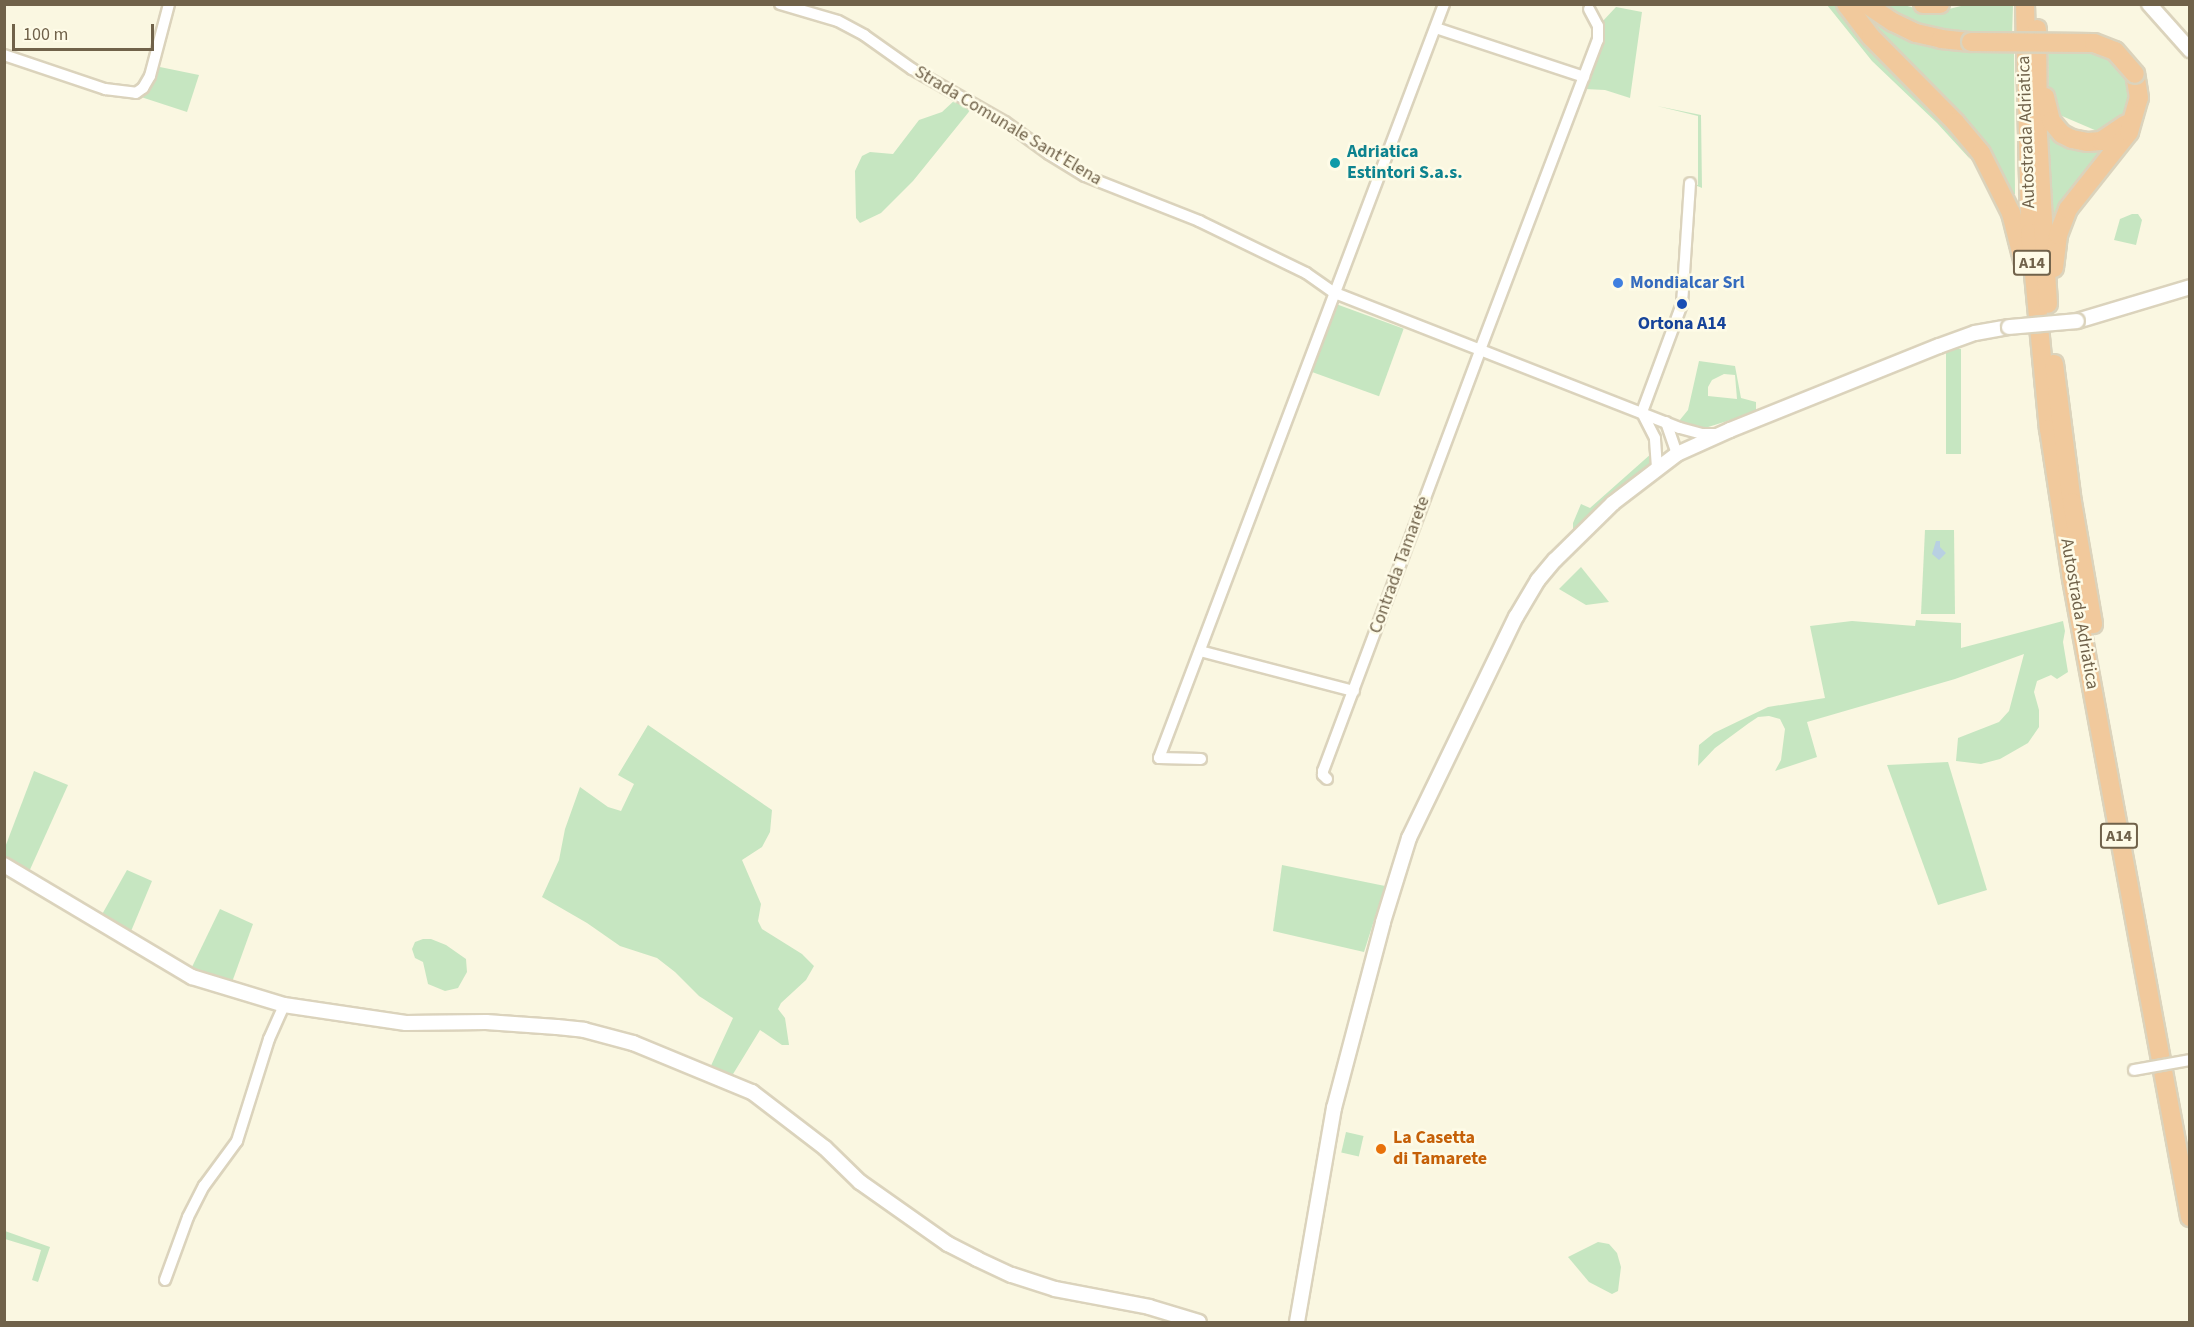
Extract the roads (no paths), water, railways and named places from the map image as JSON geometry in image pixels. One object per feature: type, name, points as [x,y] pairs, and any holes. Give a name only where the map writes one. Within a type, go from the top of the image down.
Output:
[{"type":"highway","points":[[1846,4],[1871,37],[1969,137],[1992,172],[2017,234],[2025,270],[2036,378],[2044,390]]},
{"type":"highway","points":[[1866,4],[1893,22],[1916,33],[1941,39],[1971,42],[2094,43],[2115,51],[2135,74],[2139,92],[2129,132],[2075,198],[2063,220],[2055,252],[2055,304],[2049,317]]},
{"type":"highway","points":[[1923,4],[1940,4]]},
{"type":"highway","name":"Autostrada Adriatica","points":[[2025,4],[2028,201],[2044,390],[2068,557],[2184,1139]]},
{"type":"highway","name":"Autostrada Adriatica","points":[[2037,4],[2042,214],[2049,317],[2074,513],[2184,1139],[2190,1217]]},
{"type":"highway","points":[[2038,82],[2045,90],[2051,121],[2062,134],[2072,139],[2088,142],[2107,139],[2134,117]]},
{"type":"main road","points":[[2149,4],[2190,50]]},
{"type":"main road","points":[[1297,1323],[1334,1108],[1383,922],[1408,838],[1516,617],[1538,580],[1554,560],[1613,503],[1657,468],[1677,454],[1721,434],[1942,345],[1991,328],[2077,321],[2190,287]]},
{"type":"main road","points":[[4,865],[192,977],[284,1005],[406,1023],[486,1022],[556,1027],[633,1043],[752,1092],[825,1148],[860,1182],[948,1244],[977,1259],[1012,1275],[1055,1289],[1149,1307],[1199,1323]]},
{"type":"street","points":[[4,55],[105,89],[136,93],[143,88],[150,76],[169,4]]},
{"type":"street","name":"Strada Comunale Sant'Elena","points":[[780,4],[838,21],[864,34],[912,69],[1005,122],[1084,176],[1199,221],[1306,273],[1335,293],[1666,422],[1703,434],[1721,434]]},
{"type":"street","points":[[1201,759],[1159,758],[1444,4]]},
{"type":"street","name":"Contrada Tamarete","points":[[1327,779],[1323,771],[1598,40],[1598,26],[1589,9]]},
{"type":"street","points":[[1436,28],[1584,77]]},
{"type":"street","points":[[1657,468],[1655,438],[1642,412],[1682,304],[1690,183]]},
{"type":"street","points":[[1666,422],[1677,454]]},
{"type":"street","points":[[1655,438],[1677,454]]},
{"type":"street","points":[[1200,651],[1354,691]]},
{"type":"street","points":[[165,1280],[188,1216],[204,1186],[237,1142],[269,1039],[284,1005]]},
{"type":"street","points":[[2134,1070],[2190,1060]]},
{"type":"water","points":[[1936,541],[1940,541],[1940,547],[1946,553],[1939,560],[1932,554]]},
{"type":"place","name":"Adriatica Estintori S.a.s.","points":[[1335,163]]},
{"type":"place","name":"Mondialcar Srl","points":[[1618,283]]},
{"type":"place","name":"Ortona A14","points":[[1682,304]]},
{"type":"place","name":"La Casetta di Tamarete","points":[[1381,1149]]}]
